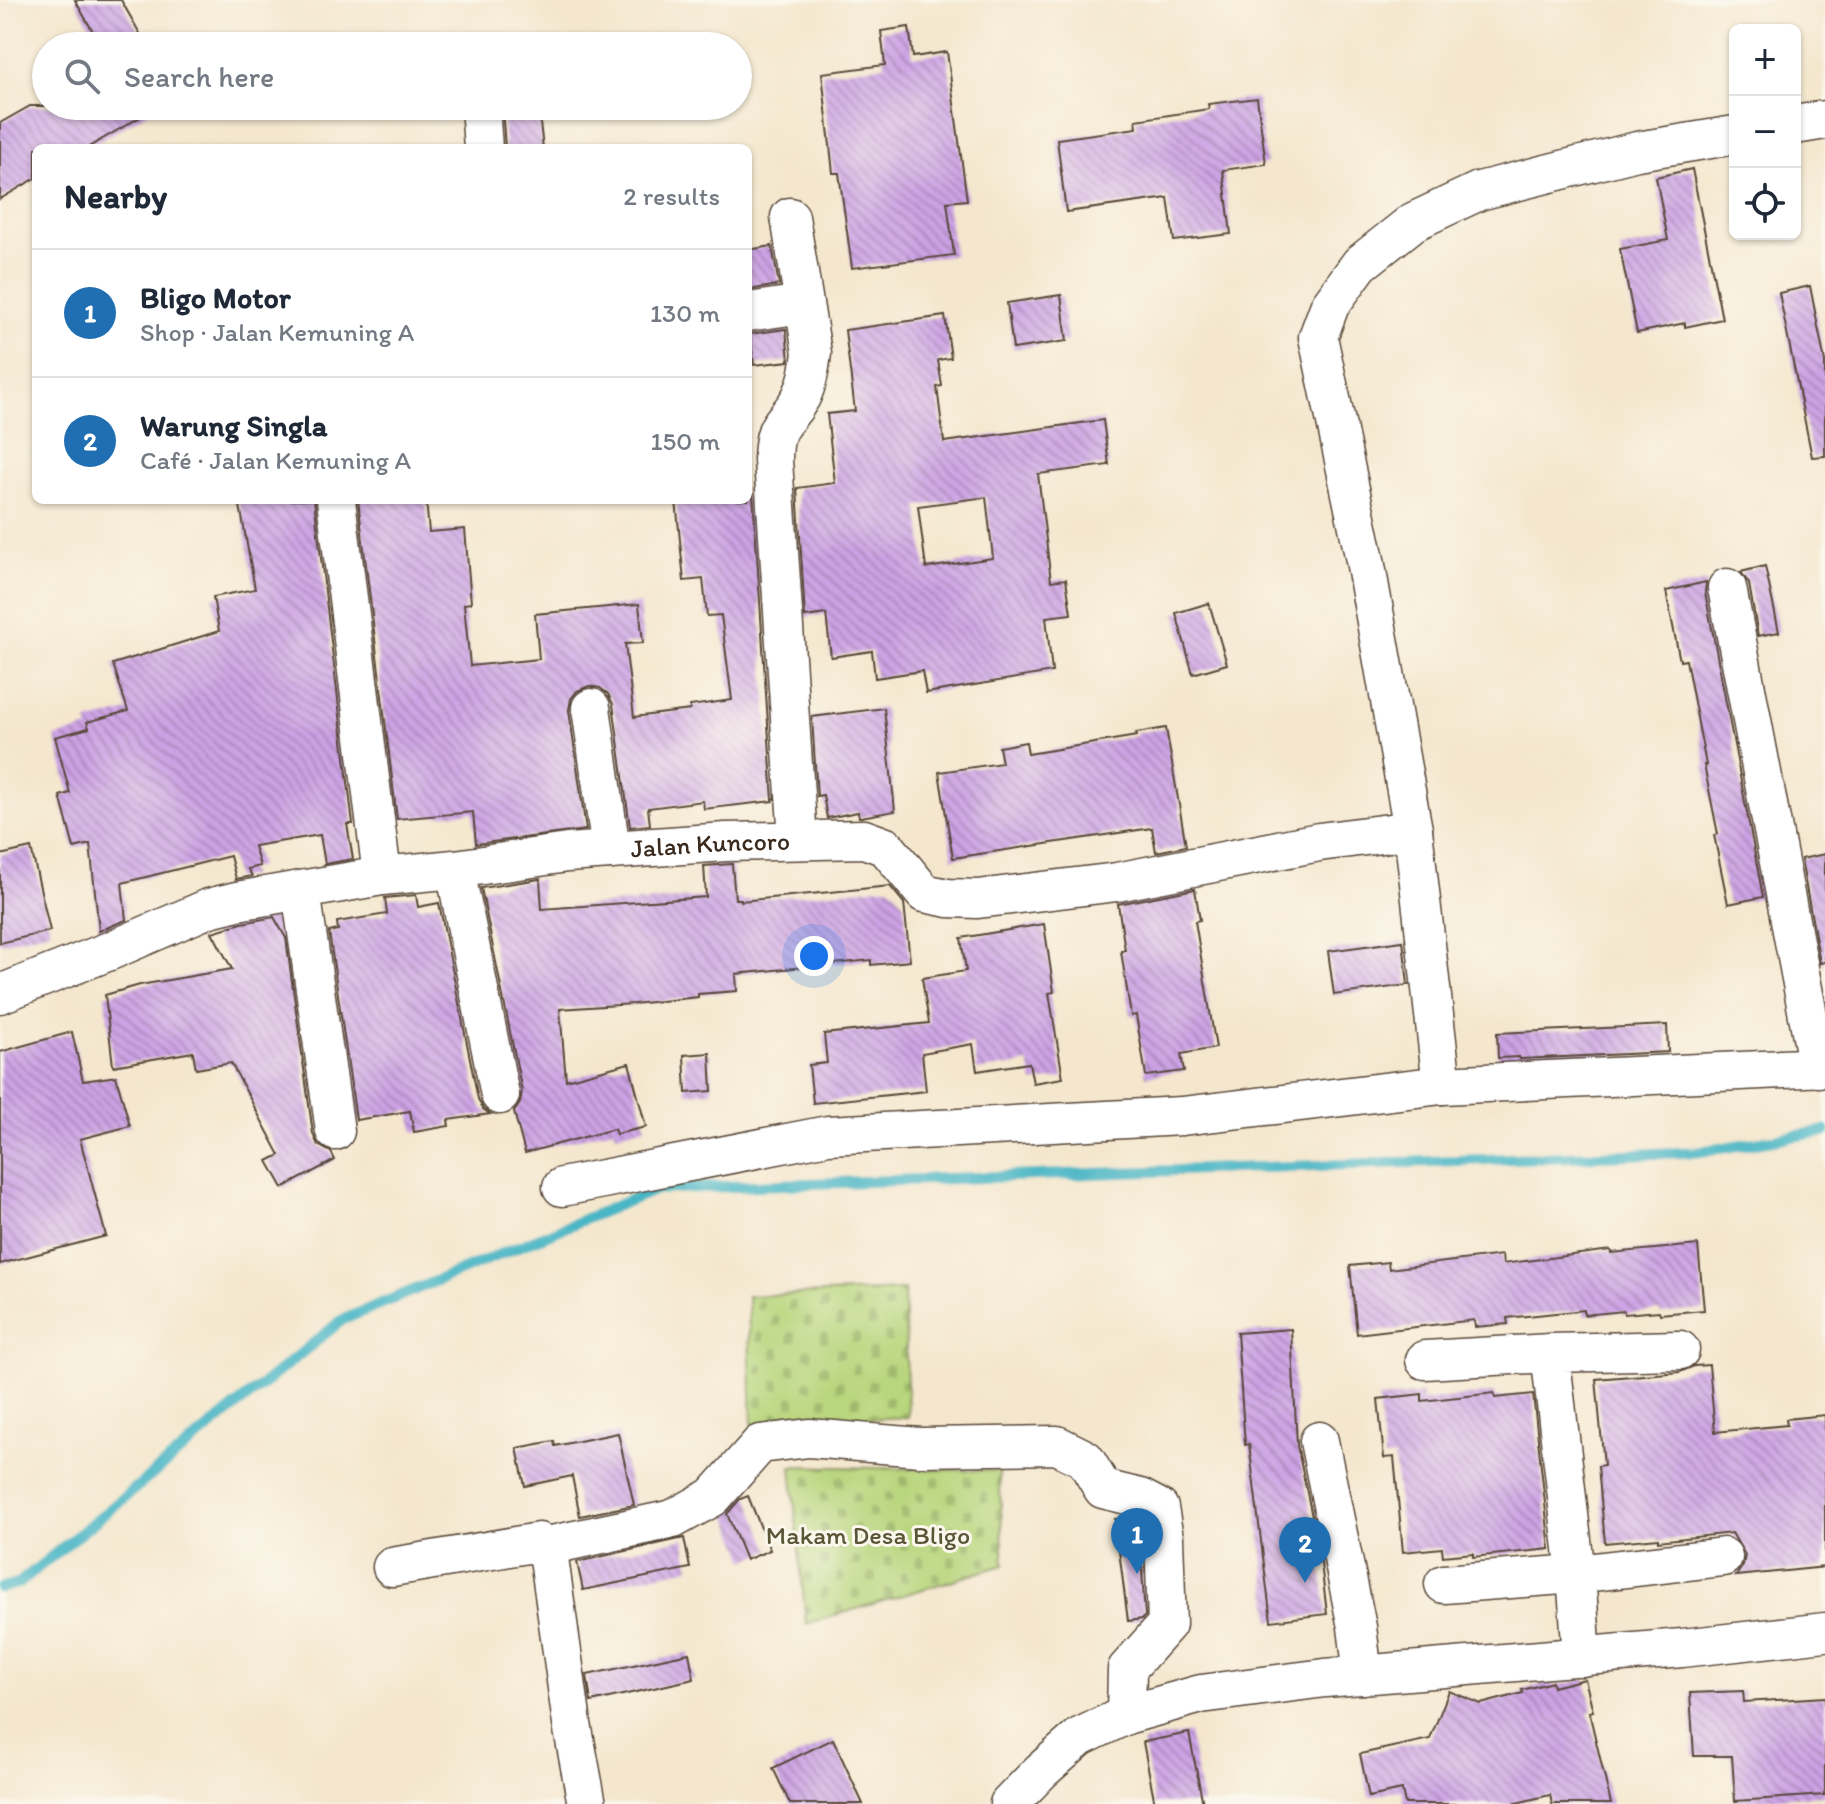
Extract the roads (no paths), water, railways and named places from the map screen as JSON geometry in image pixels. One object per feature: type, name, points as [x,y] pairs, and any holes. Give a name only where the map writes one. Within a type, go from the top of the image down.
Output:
[{"type":"street","points":[[481,120],[483,144]]},
{"type":"street","points":[[1801,124],[1825,120]]},
{"type":"street","points":[[1442,1085],[1413,830],[1365,560],[1318,337],[1330,305],[1360,264],[1413,222],[1479,191],[1637,151],[1729,136]]},
{"type":"street","points":[[790,217],[812,353],[809,375],[800,398],[774,436],[773,460],[798,840]]},
{"type":"street","points":[[752,311],[803,304]]},
{"type":"street","points":[[336,504],[382,876]]},
{"type":"street","points":[[562,1187],[828,1135],[1182,1116],[1442,1085],[1822,1068],[1727,588]]},
{"type":"street","points":[[591,708],[611,850]]},
{"type":"street","name":"Jalan Kuncoro","points":[[0,994],[209,908],[382,876],[567,853],[864,839],[886,847],[924,893],[978,899],[1117,882],[1319,842],[1413,830]]},
{"type":"street","points":[[455,869],[500,1095]]},
{"type":"street","points":[[301,890],[335,1131]]},
{"type":"street","points":[[1425,1360],[1680,1350]]},
{"type":"street","points":[[1550,1353],[1581,1639]]},
{"type":"street","points":[[542,1547],[673,1519],[713,1497],[760,1444],[809,1438],[920,1447],[1057,1445],[1085,1459],[1103,1489],[1140,1498],[1159,1508],[1164,1538],[1167,1624],[1127,1690],[1009,1804]]},
{"type":"street","points":[[1319,1441],[1360,1652]]},
{"type":"street","points":[[392,1567],[539,1542],[549,1558],[572,1724],[587,1804]]},
{"type":"street","points":[[1444,1584],[1576,1574],[1723,1557]]},
{"type":"street","points":[[1127,1690],[1201,1694],[1360,1652],[1581,1639],[1825,1632]]},
{"type":"waterway","points":[[0,1588],[19,1583],[342,1320],[657,1189],[1697,1152],[1825,1131]]},
{"type":"place","name":"Bligo Motor","points":[[1137,1574]]},
{"type":"place","name":"Warung Singla","points":[[1305,1583]]},
{"type":"park label","name":"Makam Desa Bligo","points":[[868,1535]]}]
